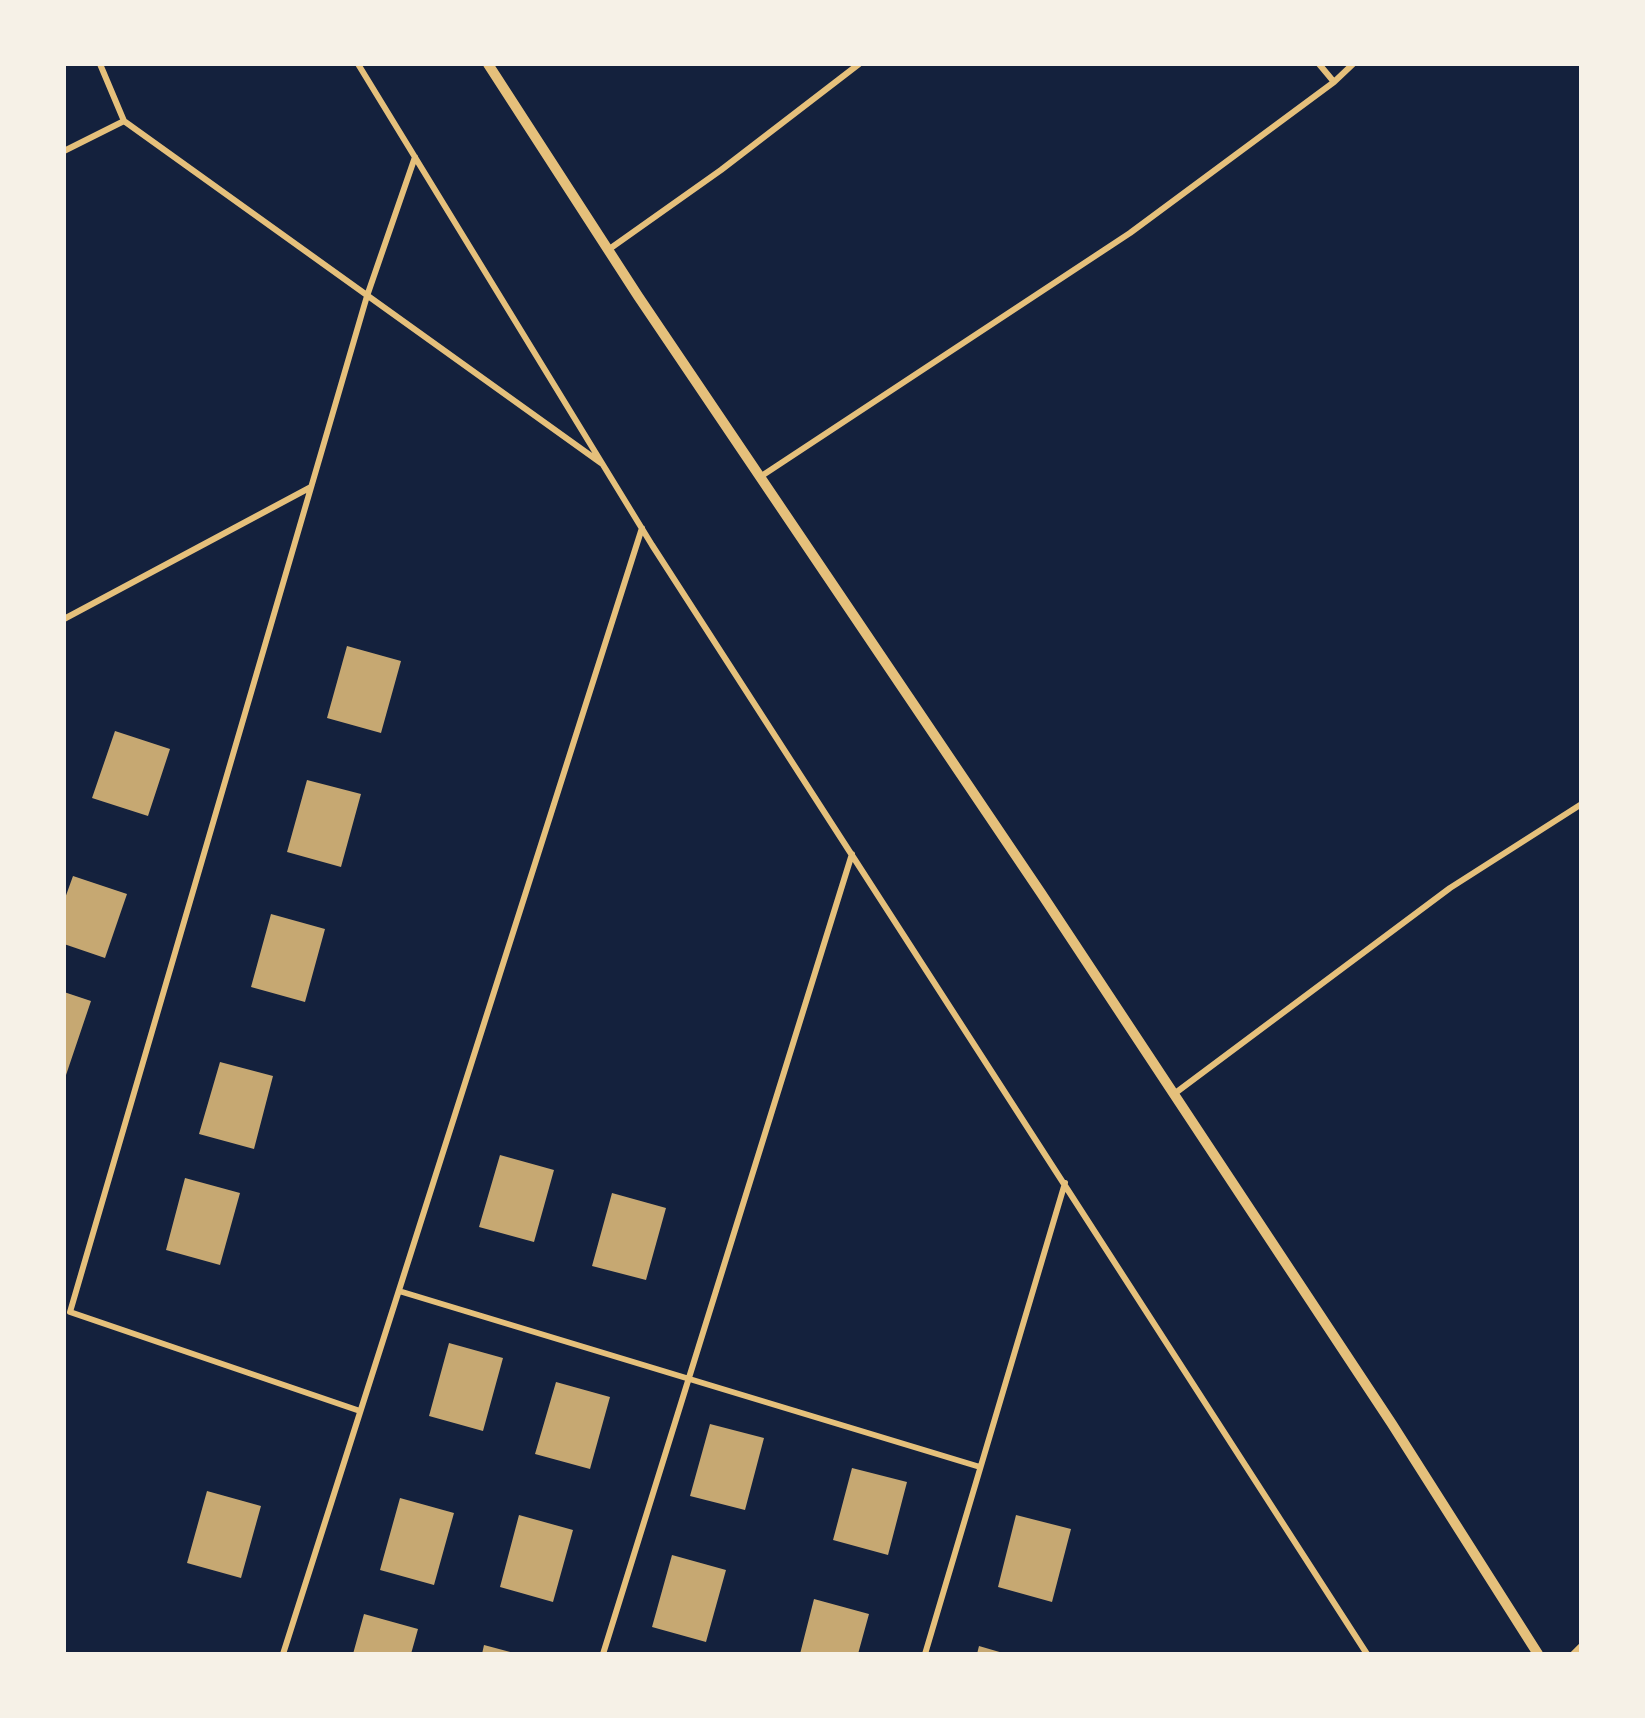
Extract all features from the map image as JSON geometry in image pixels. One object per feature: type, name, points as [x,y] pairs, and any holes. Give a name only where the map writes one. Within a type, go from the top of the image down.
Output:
[{"type":"street","points":[[100,64],[124,121],[604,465]]},
{"type":"street","points":[[358,64],[642,528],[1367,1653]]},
{"type":"street","points":[[488,64],[608,250],[1035,883],[1392,1424],[1538,1653]]},
{"type":"street","points":[[608,250],[721,170],[859,64]]},
{"type":"street","points":[[1319,64],[1334,82]]},
{"type":"street","points":[[760,477],[1130,233],[1334,82],[1353,64]]},
{"type":"street","points":[[64,151],[124,121]]},
{"type":"street","points":[[360,1411],[67,1311],[367,296],[415,157]]},
{"type":"street","points":[[64,619],[311,487]]},
{"type":"street","points":[[283,1653],[642,528]]},
{"type":"street","points":[[1174,1094],[1449,888],[1581,805]]},
{"type":"street","points":[[603,1653],[852,854]]},
{"type":"street","points":[[925,1653],[1065,1183]]},
{"type":"street","points":[[399,1291],[980,1467]]},
{"type":"street","points":[[1573,1653],[1581,1647]]},
{"type":"building","points":[[347,646],[401,661],[381,733],[327,718]]},
{"type":"building","points":[[115,731],[170,749],[148,816],[92,798]]},
{"type":"building","points":[[307,780],[361,794],[341,867],[287,852]]},
{"type":"building","points":[[73,876],[127,894],[105,958],[64,944],[64,901]]},
{"type":"building","points":[[271,914],[325,929],[305,1002],[251,987]]},
{"type":"building","points":[[64,992],[91,1001],[65,1078],[64,1078]]},
{"type":"building","points":[[220,1062],[273,1076],[254,1149],[199,1134]]},
{"type":"building","points":[[500,1155],[554,1170],[534,1242],[479,1227]]},
{"type":"building","points":[[185,1178],[240,1193],[220,1265],[166,1250]]},
{"type":"building","points":[[612,1193],[666,1208],[646,1280],[592,1266]]},
{"type":"building","points":[[449,1343],[503,1358],[483,1431],[429,1416]]},
{"type":"building","points":[[556,1382],[610,1397],[590,1469],[535,1454]]},
{"type":"building","points":[[710,1424],[764,1438],[745,1510],[690,1496]]},
{"type":"building","points":[[852,1468],[907,1482],[888,1555],[833,1540]]},
{"type":"building","points":[[207,1491],[261,1506],[241,1578],[187,1563]]},
{"type":"building","points":[[400,1498],[454,1513],[434,1585],[380,1570]]},
{"type":"building","points":[[519,1515],[573,1530],[553,1602],[500,1587]]},
{"type":"building","points":[[1016,1515],[1071,1529],[1052,1602],[998,1587]]},
{"type":"building","points":[[672,1555],[726,1570],[706,1642],[652,1627]]},
{"type":"building","points":[[814,1599],[869,1614],[858,1654],[800,1654]]},
{"type":"building","points":[[364,1614],[418,1629],[411,1654],[353,1654]]},
{"type":"building","points":[[484,1645],[514,1653],[514,1654],[482,1654]]},
{"type":"building","points":[[979,1646],[1003,1653],[977,1654]]}]
